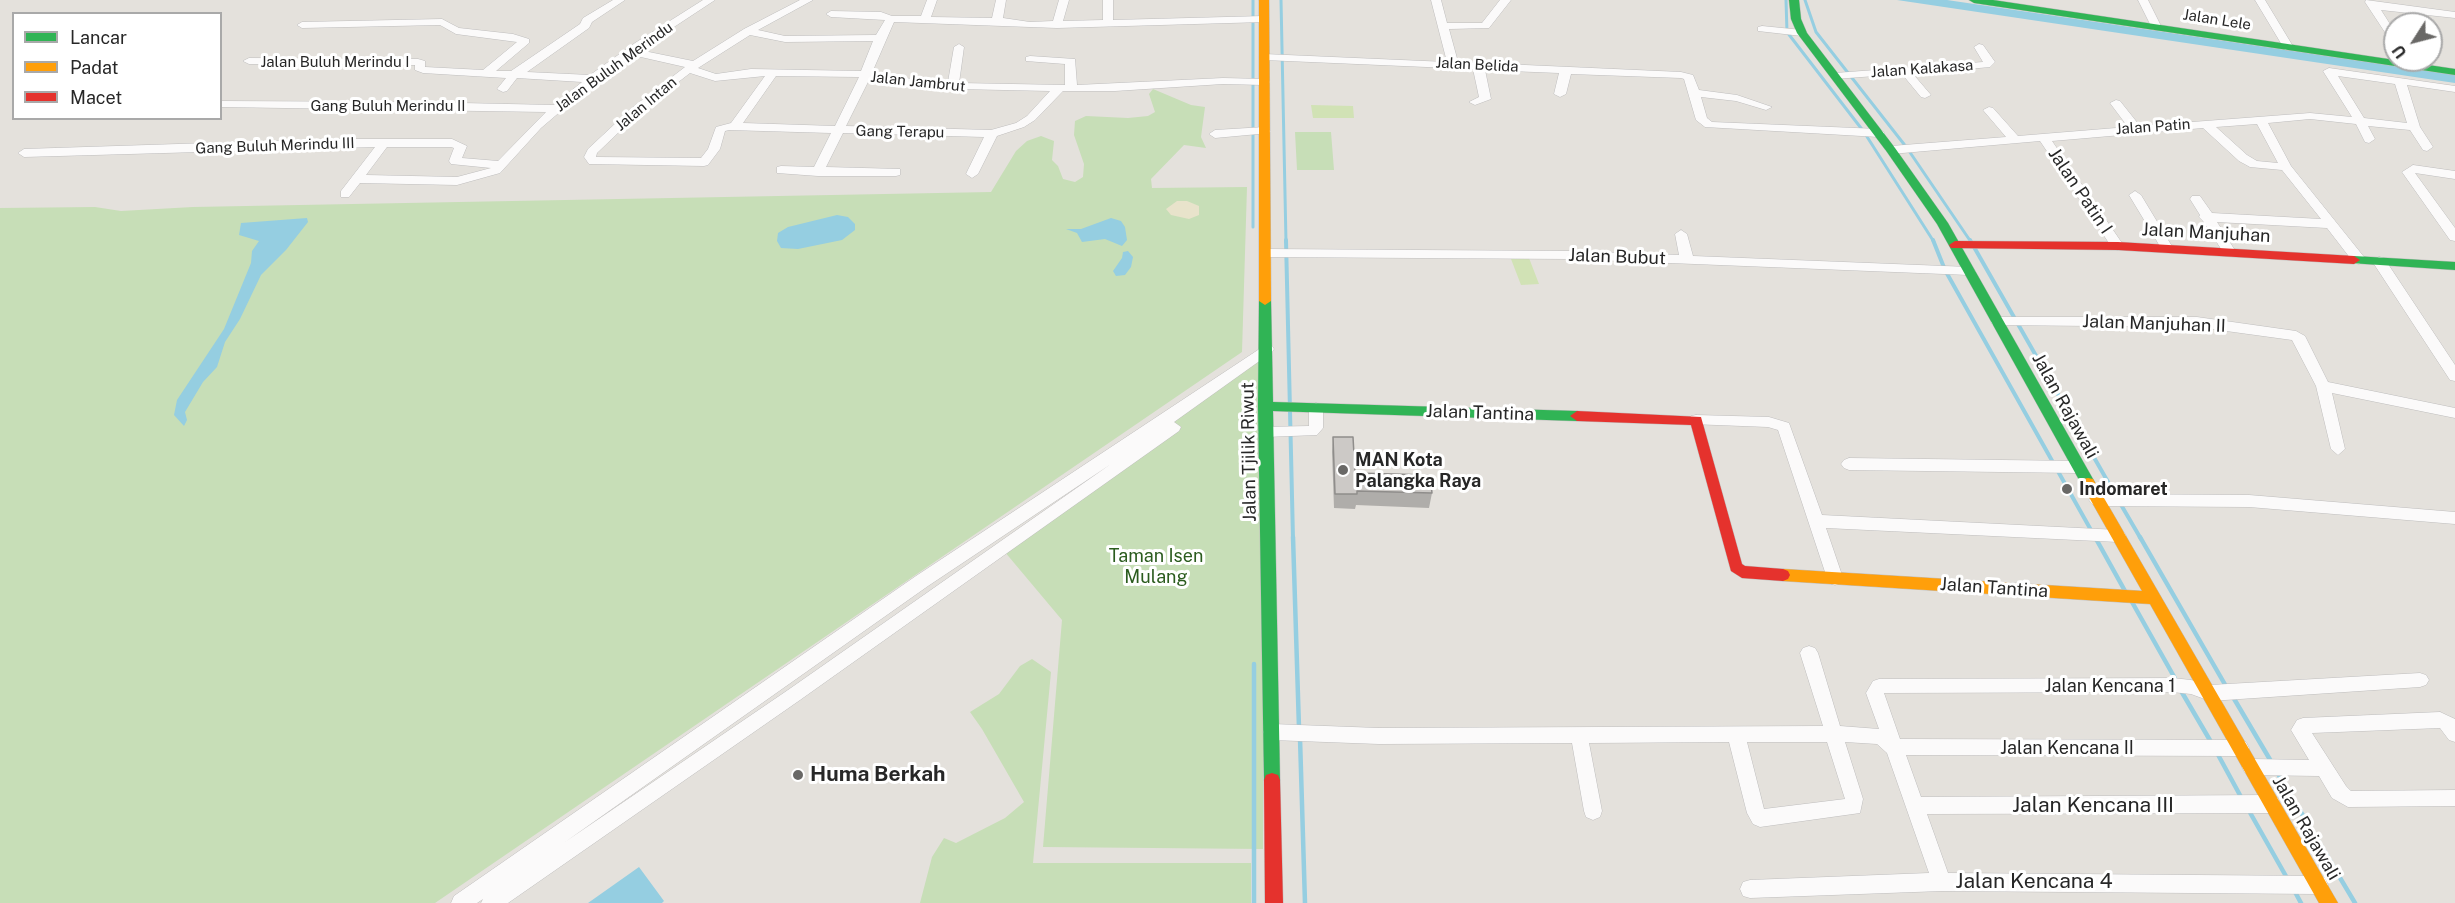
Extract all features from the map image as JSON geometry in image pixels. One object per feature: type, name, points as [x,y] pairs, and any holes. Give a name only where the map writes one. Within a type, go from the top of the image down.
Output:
[{"type":"main road","name":"Jalan Tjilik Riwut","points":[[1264,0],[1265,432],[1274,903]]},
{"type":"main road","name":"Jalan Rajawali","points":[[1794,0],[1796,18],[1802,33],[1926,197],[1955,245],[2097,500],[2329,903]]},
{"type":"main road","name":"Jalan Lele","points":[[1974,0],[2289,48],[2383,60]]},
{"type":"main road","name":"Jalan Manjuhan","points":[[1955,245],[2167,248],[2455,266]]},
{"type":"main road","name":"Jalan Tantina","points":[[1265,406],[1696,420],[1737,569],[1760,574],[2153,598]]},
{"type":"street","points":[[503,89],[517,73],[585,26],[587,20],[620,0]]},
{"type":"street","name":"Jalan Buluh Merindu","points":[[486,183],[498,167],[555,109],[592,79],[710,0]]},
{"type":"street","name":"Jalan Intan","points":[[729,127],[720,129],[714,149],[704,162],[602,162],[593,161],[590,157],[637,109],[692,67],[748,31],[808,0]]},
{"type":"street","points":[[925,19],[932,0]]},
{"type":"street","points":[[997,21],[1001,0]]},
{"type":"street","points":[[1057,25],[1064,0]]},
{"type":"street","points":[[1108,0],[1108,24]]},
{"type":"street","points":[[1436,0],[1453,63]]},
{"type":"street","points":[[1443,26],[1485,26],[1506,0]]},
{"type":"street","points":[[2143,0],[2157,28]]},
{"type":"street","points":[[2260,0],[2289,48]]},
{"type":"street","points":[[2371,3],[2455,15]]},
{"type":"street","points":[[2371,3],[2383,22]]},
{"type":"street","points":[[831,14],[881,15],[891,19],[997,21],[1030,25],[1264,19]]},
{"type":"street","name":"Jalan Jambrut","points":[[891,19],[880,38],[865,76],[953,88],[1065,88],[1264,82]]},
{"type":"street","points":[[766,21],[772,27],[781,30]]},
{"type":"street","points":[[302,25],[442,22],[456,31],[513,37],[525,41],[487,72]]},
{"type":"street","points":[[1762,29],[1802,33]]},
{"type":"street","points":[[748,31],[785,39],[880,38]]},
{"type":"street","points":[[953,88],[959,47]]},
{"type":"street","name":"Jalan Kalakasa","points":[[1834,76],[1986,65],[1989,62],[1979,47]]},
{"type":"street","points":[[631,52],[692,67],[715,78],[751,72],[865,76],[818,171]]},
{"type":"street","name":"Jalan Belida","points":[[1264,57],[1453,63],[1681,75],[1689,77],[1695,93]]},
{"type":"street","points":[[1030,58],[1071,61],[1065,88]]},
{"type":"street","name":"Jalan Buluh Merindu I","points":[[249,61],[418,62],[421,63],[419,68],[423,70],[517,73],[592,79]]},
{"type":"street","points":[[1475,102],[1485,99],[1478,65]]},
{"type":"street","points":[[1560,94],[1566,69]]},
{"type":"street","points":[[1904,70],[1925,95]]},
{"type":"street","points":[[2369,140],[2359,119],[2329,71],[2455,91]]},
{"type":"street","points":[[729,127],[773,72]]},
{"type":"street","points":[[2400,81],[2414,127],[2427,147]]},
{"type":"street","name":"Gang Terapu","points":[[729,127],[993,134],[1031,118],[1065,88]]},
{"type":"street","points":[[1766,107],[1737,98],[1695,93],[1703,122],[1711,126],[1879,133]]},
{"type":"street","points":[[2116,103],[2135,128]]},
{"type":"street","name":"Gang Buluh Merindu II","points":[[222,104],[415,105],[555,109]]},
{"type":"street","points":[[1989,110],[2013,138]]},
{"type":"street","name":"Jalan Patin","points":[[1891,150],[2135,128],[2325,116],[2414,127]]},
{"type":"street","points":[[2260,119],[2286,167],[2358,260]]},
{"type":"street","points":[[2205,123],[2243,158],[2254,164],[2286,167]]},
{"type":"street","points":[[1215,134],[1265,131]]},
{"type":"street","points":[[954,147],[959,132]]},
{"type":"street","points":[[972,174],[993,134]]},
{"type":"street","name":"Jalan Patin I","points":[[2043,137],[2096,210],[2118,246]]},
{"type":"street","points":[[345,194],[384,143]]},
{"type":"street","name":"Gang Buluh Merindu III","points":[[24,153],[384,143],[458,144],[461,146],[455,161],[498,167]]},
{"type":"street","points":[[357,179],[457,181],[498,167]]},
{"type":"street","points":[[2455,175],[2413,169],[2408,172],[2455,237]]},
{"type":"street","points":[[781,170],[896,172]]},
{"type":"street","points":[[2136,195],[2167,248]]},
{"type":"street","points":[[2196,199],[2205,217],[2230,252]]},
{"type":"street","points":[[2205,217],[2330,224]]},
{"type":"street","points":[[1681,234],[1687,260]]},
{"type":"street","name":"Jalan Bubut","points":[[1266,253],[1570,255],[1969,271]]},
{"type":"street","points":[[2379,261],[2455,376]]},
{"type":"street","name":"Jalan Manjuhan II","points":[[1998,322],[2197,322],[2294,335],[2300,339],[2323,386],[2338,449]]},
{"type":"street","points":[[461,903],[922,581],[1211,390],[1266,349]]},
{"type":"street","points":[[491,903],[775,709],[1256,369],[1266,368]]},
{"type":"street","points":[[2323,386],[2455,412]]},
{"type":"street","points":[[1265,432],[1312,431],[1316,428],[1316,408]]},
{"type":"street","name":"Jalan Tantina","points":[[1696,420],[1768,422],[1784,427],[1835,578]]},
{"type":"street","points":[[1849,464],[2079,467]]},
{"type":"street","points":[[2097,500],[2249,501],[2455,518]]},
{"type":"street","points":[[1817,520],[2118,536]]},
{"type":"street","points":[[1736,735],[1756,813],[1760,818],[1852,807],[1854,799],[1832,735],[1809,653]]},
{"type":"street","name":"Jalan Kencana 1","points":[[1893,747],[1875,693],[1879,686],[2172,685],[2191,687],[2210,693],[2420,680]]},
{"type":"street","points":[[2455,734],[2448,723],[2440,720],[2302,727],[2301,732],[2339,792],[2352,800],[2455,798]]},
{"type":"street","points":[[1272,732],[1379,736],[1869,735],[1881,737],[1893,747],[1942,882]]},
{"type":"street","points":[[1579,735],[1593,811]]},
{"type":"street","name":"Jalan Kencana II","points":[[1893,747],[2240,748]]},
{"type":"street","points":[[2250,767],[2323,768]]},
{"type":"street","name":"Jalan Kencana III","points":[[1914,806],[2271,804]]},
{"type":"street","name":"Jalan Kencana 4","points":[[1750,889],[1942,882],[2319,885]]},
{"type":"green space","points":[[1153,89],[1191,105],[1205,107],[1201,137],[1206,148],[1184,145],[1151,179],[1152,188],[1247,187],[1242,352],[435,903],[0,903],[0,208],[95,207],[121,211],[193,207],[991,192],[1016,151],[1027,141],[1041,136],[1054,141],[1052,160],[1058,166],[1063,179],[1075,182],[1083,177],[1084,164],[1074,135],[1075,121],[1086,116],[1128,118],[1148,116],[1155,112],[1149,94]]},
{"type":"green space","points":[[1311,105],[1353,106],[1354,118],[1313,118]]},
{"type":"green space","points":[[1295,132],[1331,132],[1334,170],[1297,170]]},
{"type":"green space","points":[[1529,258],[1539,284],[1521,285],[1511,259]]},
{"type":"green space","name":"Taman Isen Mulang","points":[[1263,357],[1263,849],[1043,847],[1062,620],[999,545]]},
{"type":"green space","points":[[1032,659],[1051,672],[1033,863],[1251,863],[1251,903],[920,903],[932,857],[944,838],[956,843],[1005,818],[1024,802],[970,712],[999,694],[1020,666]]},
{"type":"sand","points":[[1177,201],[1187,201],[1199,206],[1199,215],[1189,219],[1171,215],[1166,209]]},
{"type":"water","points":[[1897,0],[1947,0],[2383,64],[2383,72],[2435,72],[2455,75],[2455,83]]},
{"type":"water","points":[[837,215],[848,217],[855,224],[855,230],[842,240],[798,249],[781,248],[777,241],[778,233],[788,227]]},
{"type":"water","points":[[307,218],[308,222],[286,250],[261,275],[240,319],[225,342],[217,367],[203,382],[185,412],[187,420],[184,426],[174,415],[177,400],[224,329],[251,263],[252,251],[259,241],[239,235],[241,223]]},
{"type":"water","points":[[1111,218],[1121,221],[1125,227],[1127,240],[1122,246],[1105,239],[1082,242],[1077,233],[1066,229],[1081,229]]},
{"type":"water","points":[[1128,251],[1133,257],[1131,267],[1125,275],[1116,276],[1113,271],[1122,258],[1123,252]]},
{"type":"water","points":[[639,867],[664,901],[662,903],[588,903]]},
{"type":"building","points":[[1333,437],[1353,437],[1355,473],[1430,475],[1432,493],[1357,491],[1357,494],[1335,494]]},
{"type":"waterway","points":[[1253,0],[1253,227]]},
{"type":"waterway","points":[[1281,0],[1286,242]]},
{"type":"waterway","points":[[1786,0],[1787,32],[1864,132],[1933,241]]},
{"type":"waterway","points":[[1805,0],[1816,32],[1907,148],[1971,242]]},
{"type":"waterway","points":[[1286,240],[1293,539]]},
{"type":"waterway","points":[[1970,240],[2116,496]]},
{"type":"waterway","points":[[1933,241],[1945,270],[2096,539]]},
{"type":"waterway","points":[[2120,503],[2141,539]]},
{"type":"waterway","points":[[1293,537],[1299,728]]},
{"type":"waterway","points":[[2095,537],[2125,591]]},
{"type":"waterway","points":[[2140,537],[2227,688]]},
{"type":"waterway","points":[[2132,602],[2177,682]]},
{"type":"waterway","points":[[1254,664],[1254,903]]},
{"type":"waterway","points":[[2180,689],[2211,742]]},
{"type":"waterway","points":[[2233,697],[2272,763]]},
{"type":"waterway","points":[[1300,738],[1305,903]]},
{"type":"waterway","points":[[2216,751],[2241,797]]},
{"type":"waterway","points":[[2277,772],[2355,903]]},
{"type":"waterway","points":[[2248,809],[2287,878]]},
{"type":"waterway","points":[[2294,890],[2301,903]]},
{"type":"traffic: fast","points":[[1794,0],[1796,19],[1802,33],[1891,150],[1942,223],[2088,483]]},
{"type":"traffic: fast","points":[[1974,0],[2455,72]]},
{"type":"traffic: fast","points":[[2354,260],[2455,266]]},
{"type":"traffic: fast","points":[[1265,301],[1272,780]]},
{"type":"traffic: fast","points":[[1265,406],[1577,416]]},
{"type":"traffic: slow","points":[[1264,0],[1265,301]]},
{"type":"traffic: slow","points":[[2088,483],[2329,903]]},
{"type":"traffic: slow","points":[[1783,575],[2153,598]]},
{"type":"traffic: jam","points":[[1955,245],[2118,246],[2354,260]]},
{"type":"traffic: jam","points":[[1577,416],[1696,420],[1736,567],[1742,572],[1783,575]]},
{"type":"traffic: jam","points":[[1272,780],[1274,903]]},
{"type":"place","name":"MAN Kota Palangka Raya","points":[[1343,470]]},
{"type":"place","name":"Indomaret","points":[[2067,489]]},
{"type":"place","name":"Huma Berkah","points":[[798,775]]}]
